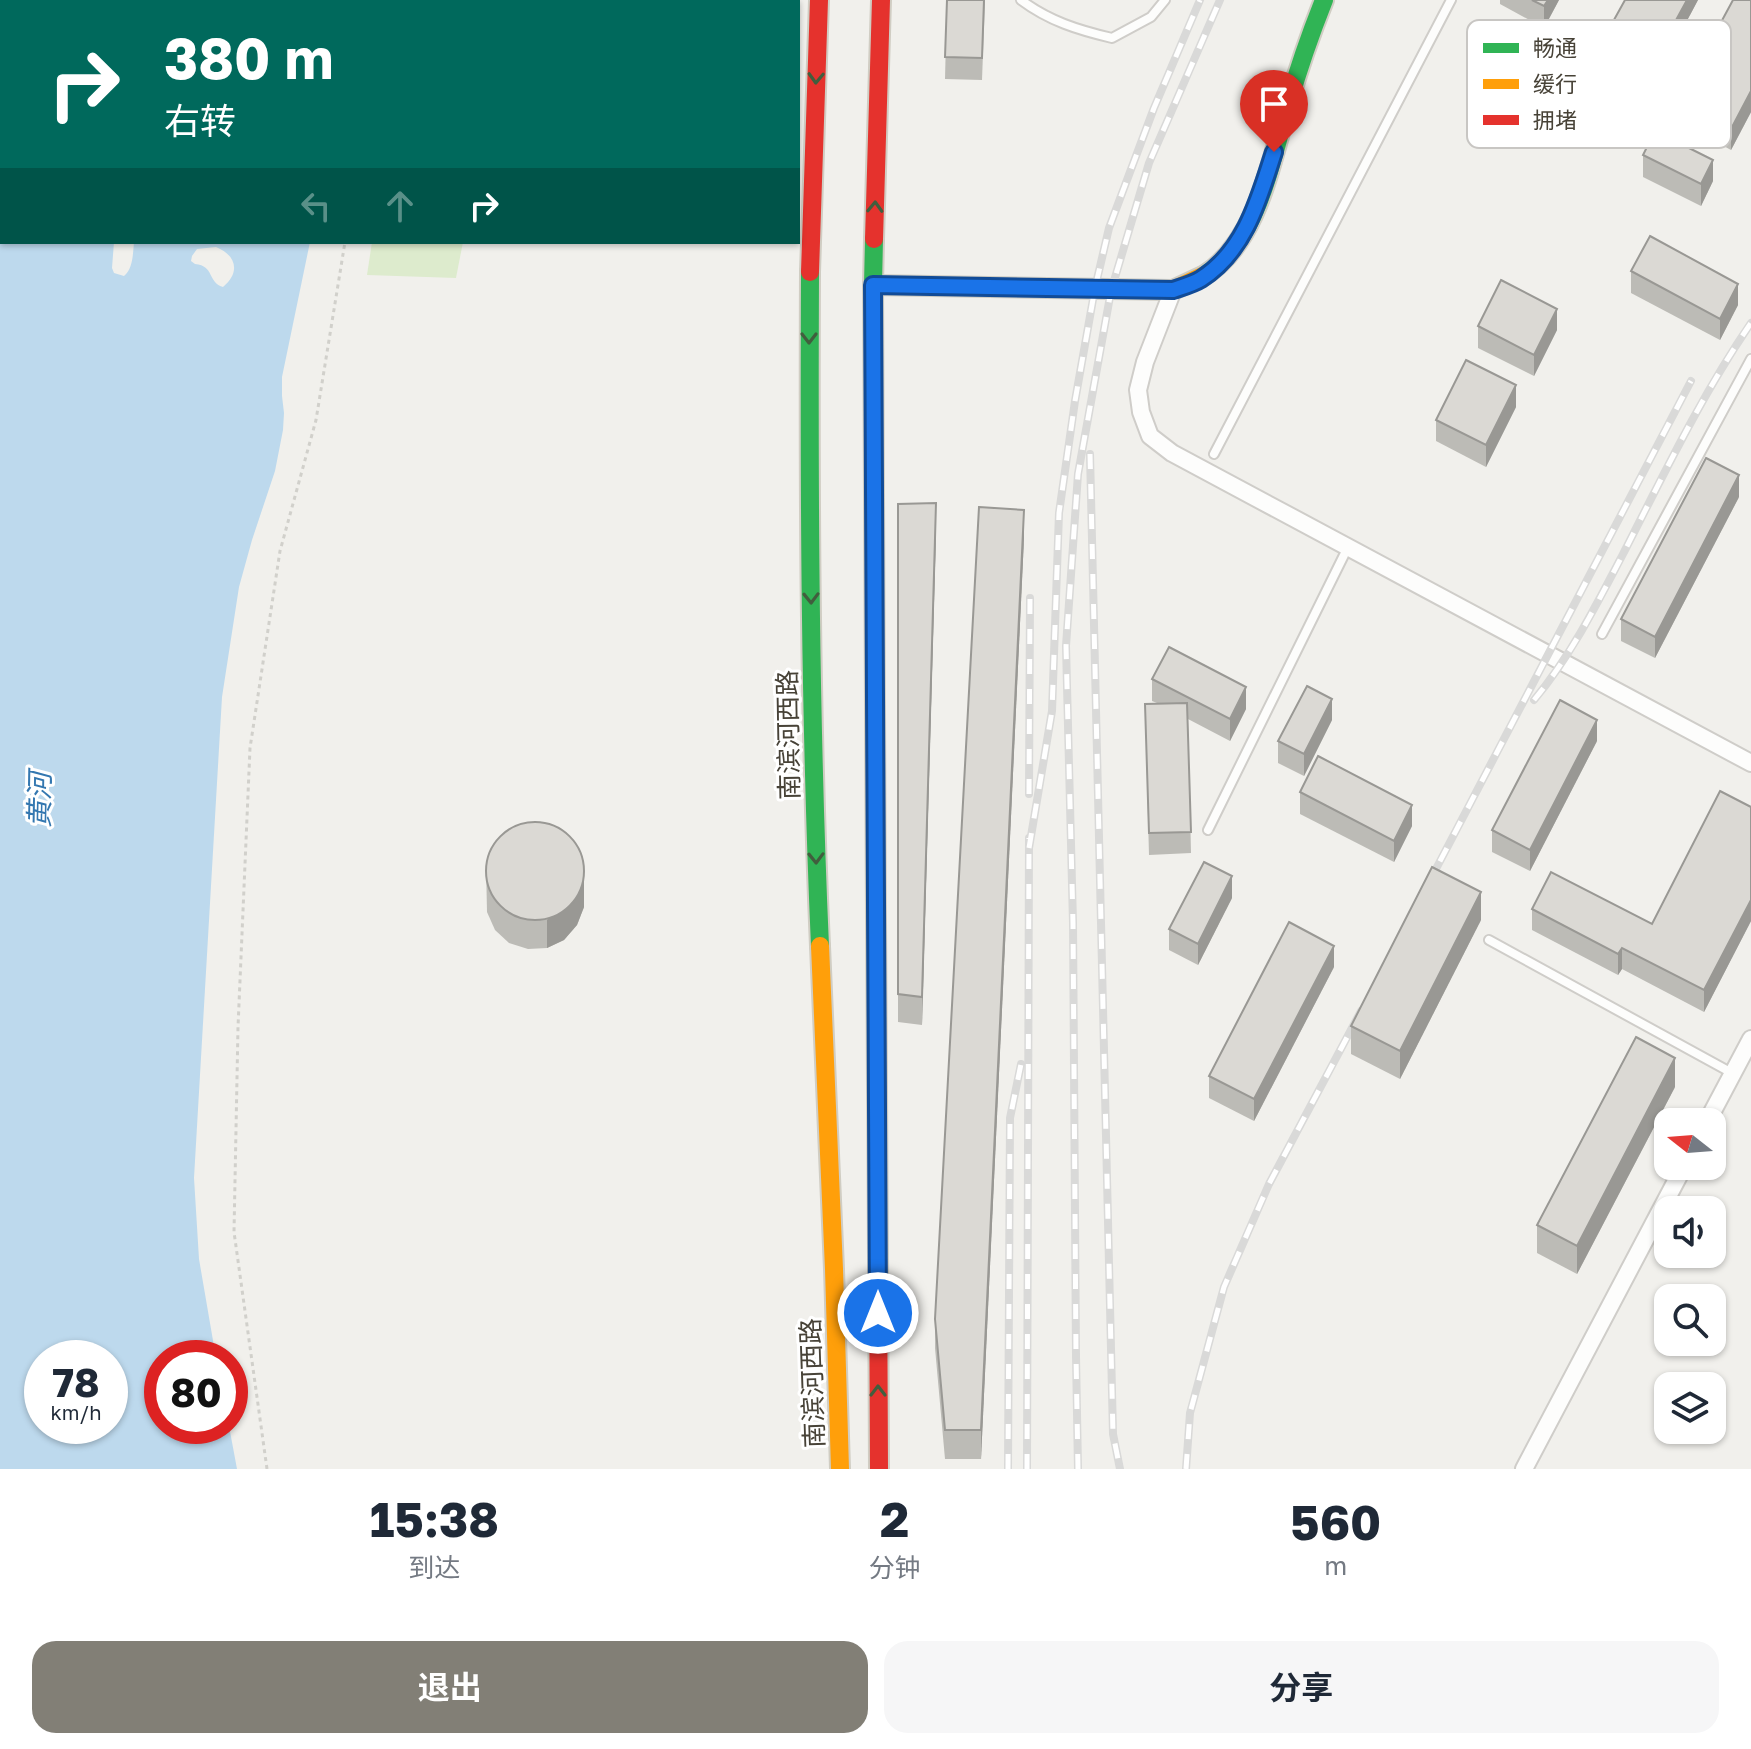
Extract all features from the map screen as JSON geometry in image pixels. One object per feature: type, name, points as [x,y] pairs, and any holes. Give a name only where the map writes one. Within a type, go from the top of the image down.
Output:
[{"type":"main road","name":"南滨河西路","points":[[819,0],[810,242],[809,487],[816,863],[840,1469]]},
{"type":"main road","points":[[879,1469],[873,285],[881,0]]},
{"type":"main road","points":[[873,285],[1173,290],[1200,280],[1228,256],[1257,205],[1324,0]]},
{"type":"street","points":[[1173,290],[1145,362],[1138,390],[1141,412],[1150,436],[1172,453],[1751,763]]},
{"type":"street","points":[[1714,1108],[1751,1039]]},
{"type":"street","points":[[1524,1469],[1677,1180]]},
{"type":"lane","points":[[1021,0],[1034,10],[1077,30],[1112,38],[1151,17],[1165,0]]},
{"type":"lane","points":[[1214,454],[1451,0]]},
{"type":"lane","points":[[1602,634],[1751,359]]},
{"type":"lane","points":[[1208,830],[1348,547]]},
{"type":"lane","points":[[1489,940],[1733,1073]]},
{"type":"path","points":[[267,1469],[234,1232],[238,1027],[250,748],[280,551],[316,420],[345,244]]},
{"type":"green space","points":[[372,244],[463,244],[456,278],[367,275]]},
{"type":"water","name":"黄河","points":[[0,244],[114,244],[112,268],[114,273],[124,276],[131,265],[134,244],[310,244],[282,377],[283,430],[275,471],[239,587],[222,697],[194,1178],[199,1259],[213,1340],[144,1340],[144,1444],[232,1444],[237,1469],[0,1469]],"holes":[[[216,247],[228,255],[234,270],[223,287],[215,282],[206,268],[191,261],[197,249]]]},
{"type":"building","points":[[947,0],[984,0],[982,58],[945,57]]},
{"type":"building","points":[[1532,0],[1548,0],[1544,6]]},
{"type":"building","points":[[1625,0],[1687,0],[1676,20],[1614,20]]},
{"type":"building","points":[[1733,0],[1751,0],[1751,91],[1731,129],[1731,20],[1722,20]]},
{"type":"building","points":[[1646,148],[1689,148],[1713,160],[1701,184],[1643,155]]},
{"type":"building","points":[[1650,236],[1738,284],[1720,319],[1631,271]]},
{"type":"building","points":[[1501,280],[1557,309],[1534,355],[1478,326]]},
{"type":"building","points":[[1466,360],[1516,385],[1486,445],[1436,420]]},
{"type":"building","points":[[1706,458],[1739,475],[1655,637],[1621,619]]},
{"type":"building","points":[[936,503],[922,997],[898,994],[898,504]]},
{"type":"building","points":[[979,507],[1024,510],[981,1430],[945,1430],[935,1319]]},
{"type":"building","points":[[1169,647],[1246,687],[1230,719],[1152,679]]},
{"type":"building","points":[[1307,686],[1332,699],[1304,754],[1278,741]]},
{"type":"building","points":[[1560,700],[1597,720],[1530,850],[1492,830]]},
{"type":"building","points":[[1187,703],[1191,832],[1149,833],[1145,704]]},
{"type":"building","points":[[1318,756],[1412,805],[1394,841],[1300,792]]},
{"type":"building","points":[[1720,791],[1751,807],[1751,900],[1704,990],[1622,948],[1618,954],[1532,909],[1551,872],[1652,924]]},
{"type":"building","points":[[535,822],[554,826],[570,836],[580,852],[584,871],[580,890],[570,906],[554,916],[535,920],[516,916],[500,906],[490,890],[486,871],[490,852],[500,836],[516,826]]},
{"type":"building","points":[[1204,862],[1232,876],[1198,944],[1169,929]]},
{"type":"building","points":[[1432,867],[1481,892],[1400,1051],[1351,1026]]},
{"type":"building","points":[[1289,922],[1334,946],[1254,1099],[1209,1076]]},
{"type":"building","points":[[1636,1037],[1675,1058],[1577,1246],[1537,1225]]},
{"type":"railway","points":[[1029,848],[1052,711],[1059,513],[1095,288],[1109,228],[1154,108],[1200,0]]},
{"type":"railway","points":[[1078,1469],[1073,923],[1066,646],[1078,474],[1111,291],[1149,163],[1220,0]]},
{"type":"railway","points":[[1534,700],[1582,630],[1699,408],[1751,323]]},
{"type":"railway","points":[[1426,888],[1691,381]]},
{"type":"railway","points":[[1090,454],[1113,1434],[1120,1469]]},
{"type":"railway","points":[[1029,794],[1030,598]]},
{"type":"railway","points":[[1027,1469],[1029,838]]},
{"type":"railway","points":[[1186,1469],[1190,1413],[1224,1287],[1269,1184],[1361,1011]]},
{"type":"railway","points":[[1008,1469],[1010,1118],[1021,1064]]},
{"type":"traffic: fast","points":[[1205,275],[1238,242],[1260,198],[1324,0]]},
{"type":"traffic: fast","points":[[874,239],[876,921]]},
{"type":"traffic: fast","points":[[810,272],[811,609],[820,946]]},
{"type":"traffic: slow","points":[[873,285],[1173,290],[1205,275]]},
{"type":"traffic: slow","points":[[876,921],[878,1255]]},
{"type":"traffic: slow","points":[[820,946],[840,1469]]},
{"type":"traffic: jam","points":[[810,272],[819,0]]},
{"type":"traffic: jam","points":[[874,239],[881,0]]},
{"type":"traffic: jam","points":[[878,1255],[879,1469]]},
{"type":"route","points":[[878,1313],[873,285],[1173,290],[1200,280],[1228,256],[1257,205],[1274,152]]}]
